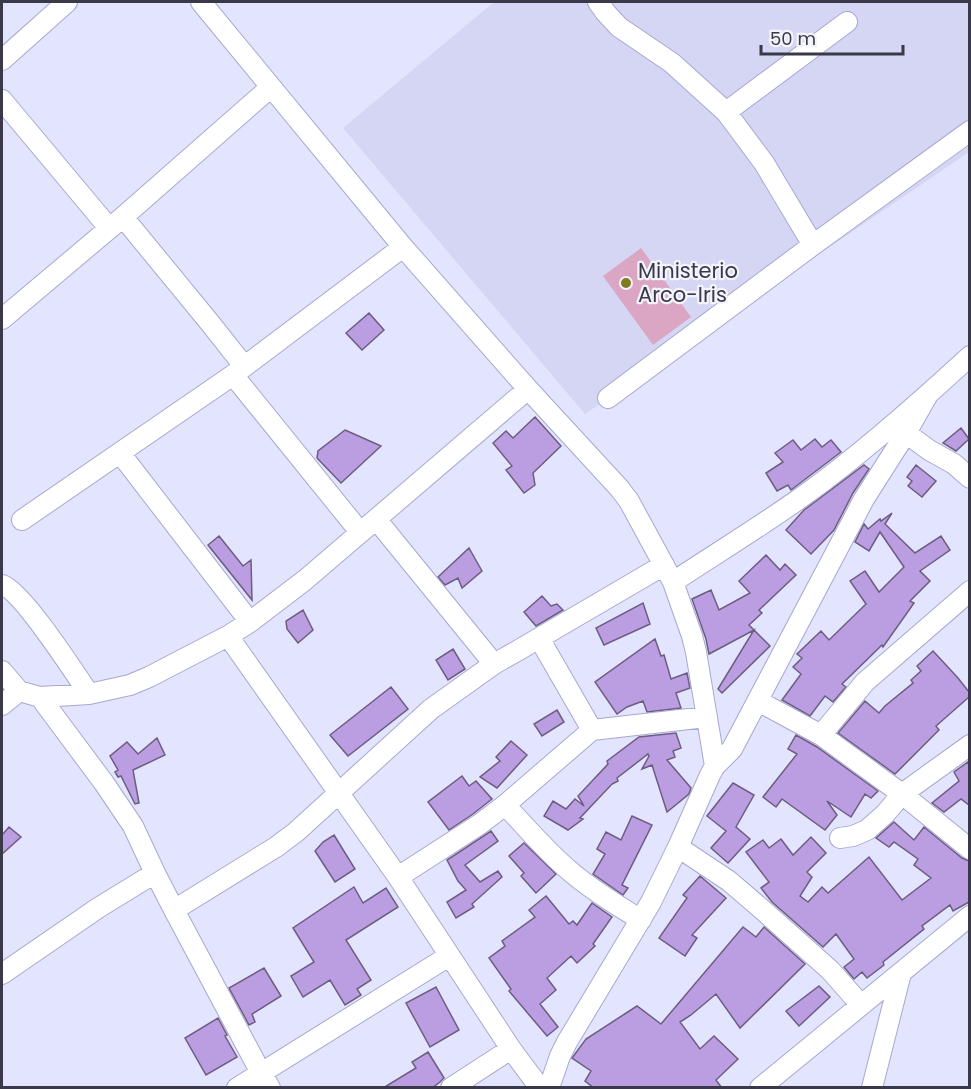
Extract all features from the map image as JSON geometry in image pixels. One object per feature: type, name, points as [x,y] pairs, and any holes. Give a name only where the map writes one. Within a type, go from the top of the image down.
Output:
[{"type":"street","points":[[2,60],[67,2]]},
{"type":"street","points":[[201,2],[403,247],[629,501],[669,574],[692,636],[715,766]]},
{"type":"street","points":[[598,2],[619,27],[672,63],[726,112],[764,163],[813,245]]},
{"type":"street","points":[[726,112],[847,22]]},
{"type":"street","points":[[2,319],[271,87]]},
{"type":"street","points":[[2,99],[210,323],[238,371],[360,532]]},
{"type":"street","points":[[608,398],[969,131]]},
{"type":"street","points":[[22,520],[238,371],[403,247]]},
{"type":"street","points":[[174,910],[276,847],[296,832],[431,709],[494,664],[539,638],[669,574],[819,485],[927,396],[969,356]]},
{"type":"street","points":[[2,671],[19,691],[40,697],[89,694],[130,685],[228,636],[305,580],[528,388]]},
{"type":"street","points":[[549,1088],[567,1042],[640,920],[678,847],[710,775],[715,766],[732,749],[864,499],[927,396]]},
{"type":"street","points":[[906,433],[928,450],[954,464],[969,478]]},
{"type":"street","points":[[120,453],[250,622]]},
{"type":"street","points":[[376,519],[494,664]]},
{"type":"street","points":[[2,585],[8,587],[19,598],[50,637],[89,694]]},
{"type":"street","points":[[822,735],[865,682],[966,600]]},
{"type":"street","points":[[228,636],[398,877],[540,1088]]},
{"type":"street","points":[[539,638],[592,730]]},
{"type":"street","points":[[2,705],[19,691]]},
{"type":"street","points":[[40,697],[122,807],[154,873],[266,1080]]},
{"type":"street","points":[[758,701],[822,735],[902,794],[969,849]]},
{"type":"street","points":[[398,877],[506,805],[592,730],[706,717]]},
{"type":"street","points":[[840,838],[867,830],[902,794],[969,745]]},
{"type":"street","points":[[506,805],[570,872],[592,890],[640,920]]},
{"type":"street","points":[[678,847],[729,881],[830,970],[861,1005]]},
{"type":"street","points":[[5,966],[154,873]]},
{"type":"street","points":[[760,1088],[969,916]]},
{"type":"street","points":[[237,1088],[266,1080],[449,956]]},
{"type":"street","points":[[872,1088],[901,973]]},
{"type":"street","points":[[451,1088],[512,1049]]},
{"type":"shaded area","name":"Ministerio Arco-Iris","points":[[494,2],[969,2],[969,152],[585,414],[343,128]]},
{"type":"shaded area","points":[[641,248],[691,317],[653,345],[603,276]]},
{"type":"building","points":[[369,313],[384,330],[362,350],[346,333]]},
{"type":"building","points":[[535,417],[561,446],[533,473],[535,485],[524,493],[506,470],[512,466],[493,443],[506,431],[513,438]]},
{"type":"building","points":[[961,428],[969,439],[956,451],[943,443]]},
{"type":"building","points":[[345,430],[381,446],[341,483],[317,458],[318,451]]},
{"type":"building","points":[[815,439],[822,447],[831,440],[841,452],[791,490],[788,485],[777,491],[766,473],[783,462],[775,453],[793,440],[801,450]]},
{"type":"building","points":[[864,465],[869,469],[853,493],[834,530],[811,554],[786,530],[804,510]]},
{"type":"building","points":[[916,465],[936,481],[922,497],[908,486],[912,481],[907,477]]},
{"type":"building","points":[[892,513],[885,524],[915,553],[941,536],[950,550],[920,571],[930,581],[910,601],[914,603],[883,647],[882,645],[842,684],[846,687],[833,702],[825,696],[810,716],[782,700],[801,674],[793,667],[802,658],[797,654],[821,631],[829,640],[866,604],[850,581],[865,571],[879,592],[904,567],[880,532],[869,551],[855,542],[864,524],[868,529]]},
{"type":"building","points":[[219,536],[243,566],[251,560],[252,600],[208,545]]},
{"type":"building","points":[[469,548],[482,571],[462,588],[458,578],[445,585],[438,577]]},
{"type":"building","points":[[766,555],[780,570],[785,564],[796,575],[759,610],[762,613],[749,625],[754,630],[709,654],[692,599],[711,590],[719,610],[750,593],[739,581]]},
{"type":"building","points":[[542,596],[551,606],[557,604],[563,610],[536,626],[524,612]]},
{"type":"building","points":[[643,603],[650,624],[604,645],[596,628]]},
{"type":"building","points":[[303,610],[313,630],[298,643],[287,629],[286,621]]},
{"type":"building","points":[[754,630],[770,646],[722,693],[718,689]]},
{"type":"building","points":[[655,639],[661,656],[664,655],[671,679],[687,673],[690,688],[676,693],[681,708],[647,712],[643,701],[617,714],[595,682]]},
{"type":"building","points":[[453,649],[465,669],[448,680],[436,660]]},
{"type":"building","points":[[933,651],[969,692],[969,697],[936,726],[939,730],[895,774],[838,733],[865,701],[879,713],[913,683],[911,680],[921,671],[917,666]]},
{"type":"building","points":[[391,687],[408,709],[348,756],[330,735]]},
{"type":"building","points":[[557,710],[564,722],[542,736],[534,724]]},
{"type":"building","points":[[676,733],[681,748],[673,751],[675,757],[667,760],[691,788],[689,794],[667,812],[652,765],[642,769],[648,754],[617,778],[618,781],[612,784],[580,818],[583,819],[568,830],[544,816],[553,801],[566,809],[575,799],[584,806],[578,796],[608,764],[607,761],[639,737]]},
{"type":"building","points":[[796,735],[817,747],[878,791],[871,798],[865,794],[851,817],[827,801],[837,815],[825,830],[782,799],[776,807],[763,797],[797,754],[788,749]]},
{"type":"building","points":[[157,738],[165,755],[133,770],[139,803],[135,804],[121,776],[118,777],[115,772],[118,770],[110,756],[127,742],[138,754]]},
{"type":"building","points":[[511,741],[527,755],[497,788],[480,777],[500,761],[496,757]]},
{"type":"building","points":[[968,762],[969,805],[961,799],[944,812],[932,803],[959,781],[954,772]]},
{"type":"building","points":[[462,776],[469,786],[476,781],[492,799],[449,830],[428,802]]},
{"type":"building","points":[[733,783],[754,795],[736,827],[750,839],[728,863],[711,848],[726,831],[707,816]]},
{"type":"building","points":[[632,816],[652,825],[622,885],[628,888],[623,895],[593,874],[605,854],[597,849],[606,832],[621,840]]},
{"type":"building","points":[[894,822],[914,840],[924,827],[962,858],[969,861],[969,902],[953,911],[950,905],[922,926],[924,929],[883,962],[884,965],[867,978],[862,972],[854,979],[844,967],[854,959],[836,934],[823,947],[772,902],[761,888],[769,882],[746,852],[763,840],[769,848],[781,839],[793,855],[811,837],[826,853],[807,872],[812,877],[800,896],[808,902],[822,887],[828,893],[869,857],[902,900],[931,878],[914,865],[918,859],[894,842],[889,847],[876,838]]},
{"type":"building","points":[[9,827],[21,837],[2,854],[2,835]]},
{"type":"building","points":[[491,831],[498,841],[465,865],[480,882],[498,871],[502,877],[472,904],[474,907],[456,918],[447,902],[466,890],[458,881],[447,860]]},
{"type":"building","points":[[334,835],[355,869],[335,882],[315,851]]},
{"type":"building","points":[[524,843],[556,874],[536,893],[521,876],[524,873],[509,856]]},
{"type":"building","points":[[700,876],[726,898],[692,935],[697,938],[685,956],[659,938],[687,898],[683,895]]},
{"type":"building","points":[[354,887],[363,903],[386,888],[398,907],[346,940],[371,980],[357,989],[361,995],[345,1005],[330,980],[303,997],[291,976],[314,962],[293,928]]},
{"type":"building","points":[[546,896],[569,924],[573,921],[577,925],[592,903],[612,917],[593,944],[595,946],[577,963],[571,956],[547,978],[556,990],[540,1004],[558,1027],[547,1036],[509,991],[511,989],[489,958],[505,946],[502,941],[535,917],[529,910]]},
{"type":"building","points":[[743,927],[756,937],[764,927],[805,964],[740,1028],[716,994],[680,1022],[700,1049],[714,1036],[738,1059],[716,1080],[722,1088],[594,1088],[585,1081],[591,1071],[572,1058],[586,1039],[637,1006],[661,1024]]},
{"type":"building","points":[[264,968],[281,996],[252,1014],[255,1022],[249,1025],[229,988]]},
{"type":"building","points":[[819,986],[830,997],[799,1026],[786,1011]]},
{"type":"building","points":[[436,987],[459,1030],[430,1047],[406,1003]]},
{"type":"building","points":[[218,1018],[237,1057],[206,1075],[185,1038]]},
{"type":"building","points":[[428,1052],[444,1078],[440,1082],[432,1088],[383,1088],[416,1068],[412,1062]]},
{"type":"place","name":"Ministerio Arco-Iris","points":[[626,283]]}]
